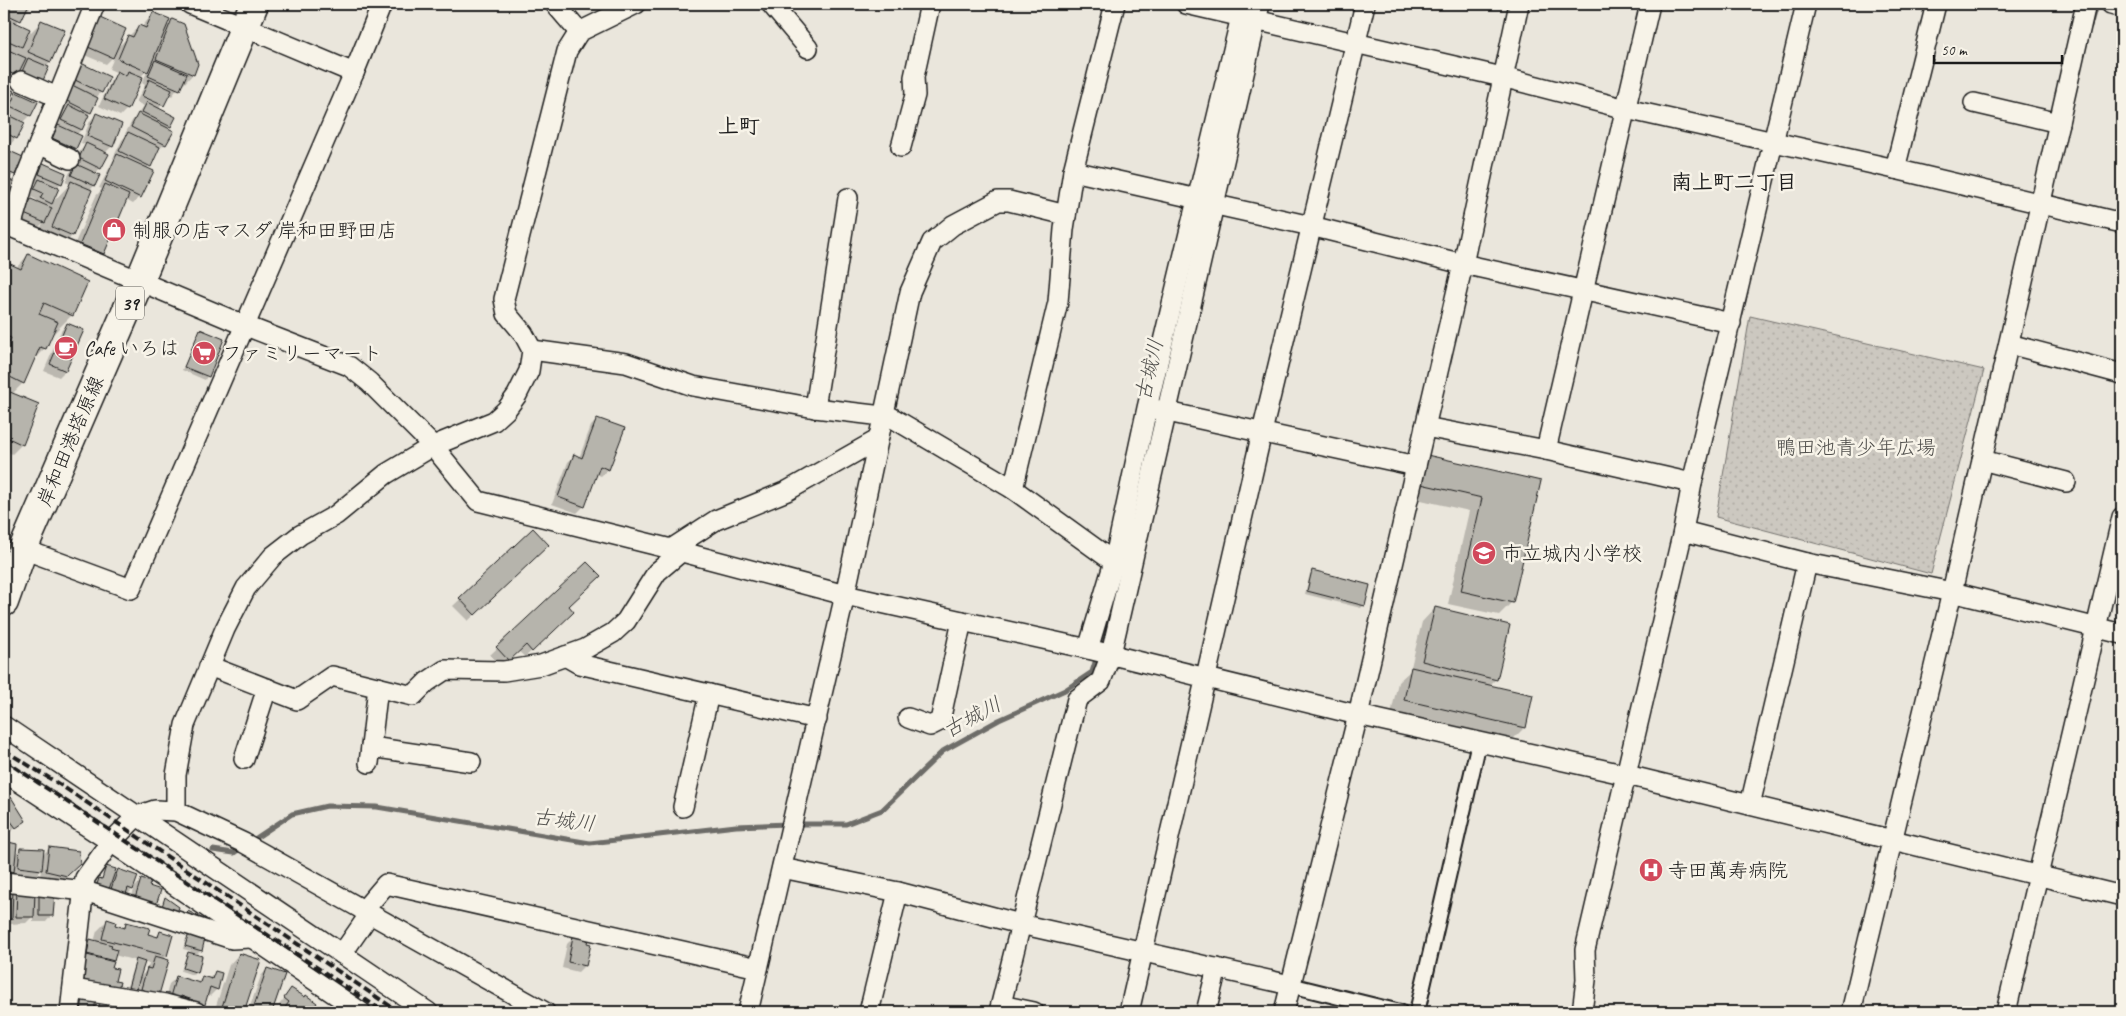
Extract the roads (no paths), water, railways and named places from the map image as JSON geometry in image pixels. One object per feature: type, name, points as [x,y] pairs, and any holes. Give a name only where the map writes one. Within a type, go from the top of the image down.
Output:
[{"type":"main road","name":"岸和田港塔原線","points":[[4,602],[23,549],[140,280],[249,15]]},
{"type":"street","points":[[95,4],[7,226],[140,280],[246,326],[349,366],[369,382],[433,446],[478,501],[677,550],[845,595],[1110,654],[1358,716],[1627,774],[1892,841],[2122,896]]},
{"type":"street","points":[[190,4],[249,15],[354,73]]},
{"type":"street","points":[[23,549],[131,589],[246,326],[382,4]]},
{"type":"street","points":[[555,4],[578,32]]},
{"type":"street","points":[[176,811],[176,775],[185,725],[225,629],[246,588],[273,556],[300,535],[336,515],[386,474],[433,446],[494,421],[506,410],[529,371],[532,350],[523,333],[508,314],[504,299],[568,52],[578,32],[636,4]]},
{"type":"street","points":[[771,4],[808,48]]},
{"type":"street","points":[[901,147],[915,95],[914,77],[930,4]]},
{"type":"street","points":[[1013,489],[1058,302],[1066,215],[1073,171],[1115,4]]},
{"type":"street","points":[[1186,4],[1251,11],[1356,44],[1502,77],[1626,109],[1895,169],[2122,223]]},
{"type":"street","points":[[1128,1012],[1262,432],[1365,4]]},
{"type":"street","points":[[1284,1012],[1358,716],[1463,264],[1519,4]]},
{"type":"street","points":[[1546,450],[1650,4]]},
{"type":"street","points":[[1582,1012],[1586,980],[1585,950],[1683,531],[1692,483],[1806,4]]},
{"type":"street","points":[[1895,169],[1936,4]]},
{"type":"street","points":[[1851,1012],[1952,592],[2086,4]]},
{"type":"street","points":[[2111,4],[2122,8]]},
{"type":"street","points":[[1034,1012],[1000,1009],[1076,699],[1100,681],[1110,654],[1157,409],[1203,201],[1251,11]]},
{"type":"street","points":[[21,81],[57,97]]},
{"type":"street","points":[[1974,103],[2059,123]]},
{"type":"street","points":[[39,144],[70,159]]},
{"type":"street","points":[[1073,171],[1311,226],[1463,264],[1731,323]]},
{"type":"street","points":[[815,408],[848,198]]},
{"type":"street","points":[[748,1012],[845,595],[910,292],[932,242],[953,225],[998,201],[1009,201],[1066,215]]},
{"type":"street","points":[[2009,344],[2122,374]]},
{"type":"street","points":[[532,350],[626,363],[693,386],[815,408],[891,417],[1013,489],[1114,562]]},
{"type":"street","points":[[1157,409],[1416,466]]},
{"type":"street","points":[[1088,649],[1157,409]]},
{"type":"street","points":[[1425,427],[1546,450],[1692,483]]},
{"type":"street","points":[[209,666],[296,700],[332,676],[413,696],[427,682],[445,670],[504,671],[541,665],[585,649],[613,633],[626,621],[657,572],[677,550],[716,520],[787,491],[877,440]]},
{"type":"street","points":[[1982,460],[2066,482]]},
{"type":"street","points":[[2006,1012],[2122,517]]},
{"type":"street","points":[[1683,531],[1807,563],[1952,592],[2122,634]]},
{"type":"street","points":[[1750,805],[1807,563]]},
{"type":"street","points":[[908,718],[930,726],[940,721],[962,621]]},
{"type":"street","points":[[565,656],[579,664],[816,719]]},
{"type":"street","points":[[378,687],[370,755],[471,762]]},
{"type":"street","points":[[244,759],[267,688]]},
{"type":"street","points":[[683,807],[709,694]]},
{"type":"street","points":[[4,726],[428,1012]]},
{"type":"street","points":[[1417,1012],[1479,742]]},
{"type":"street","points":[[4,772],[111,842],[361,1012]]},
{"type":"street","points":[[70,1012],[85,878],[111,842],[137,816],[155,810],[176,811],[244,843],[545,1012]]},
{"type":"street","points":[[782,868],[898,892],[1020,924],[1217,968],[1400,1012]]},
{"type":"street","points":[[4,882],[85,891],[232,939],[250,938]]},
{"type":"street","points":[[342,954],[386,884],[758,968]]},
{"type":"street","points":[[869,1012],[898,892]]},
{"type":"street","points":[[1206,1012],[1217,968]]},
{"type":"street","points":[[73,989],[165,1004],[196,1012]]},
{"type":"waterway","points":[[2090,26],[2096,5]]},
{"type":"waterway","name":"古城川","points":[[1149,441],[1182,301]]},
{"type":"waterway","name":"古城川","points":[[1100,648],[1112,600]]},
{"type":"waterway","name":"古城川","points":[[796,824],[846,824],[882,810],[943,751],[999,720],[1065,690],[1092,672],[1097,656]]},
{"type":"waterway","name":"古城川","points":[[250,842],[292,814],[327,806],[377,807],[590,843],[736,826],[787,824]]},
{"type":"waterway","name":"古城川","points":[[213,850],[234,853],[242,847]]},
{"type":"railway","points":[[4,750],[62,786],[399,1012]]},
{"type":"railway","points":[[4,760],[384,1012]]},
{"type":"place","name":"制服の店マスダ 岸和田野田店","points":[[114,230]]},
{"type":"place","name":"Cafe いろは","points":[[66,348]]},
{"type":"place","name":"ファミリーマート","points":[[204,353]]},
{"type":"place","name":"市立城内小学校","points":[[1484,553]]},
{"type":"place","name":"寺田萬寿病院","points":[[1651,870]]},
{"type":"district","name":"上町","points":[[739,126]]},
{"type":"district","name":"南上町二丁目","points":[[1734,182]]},
{"type":"park label","name":"鴨田池青少年広場","points":[[1856,447]]}]
